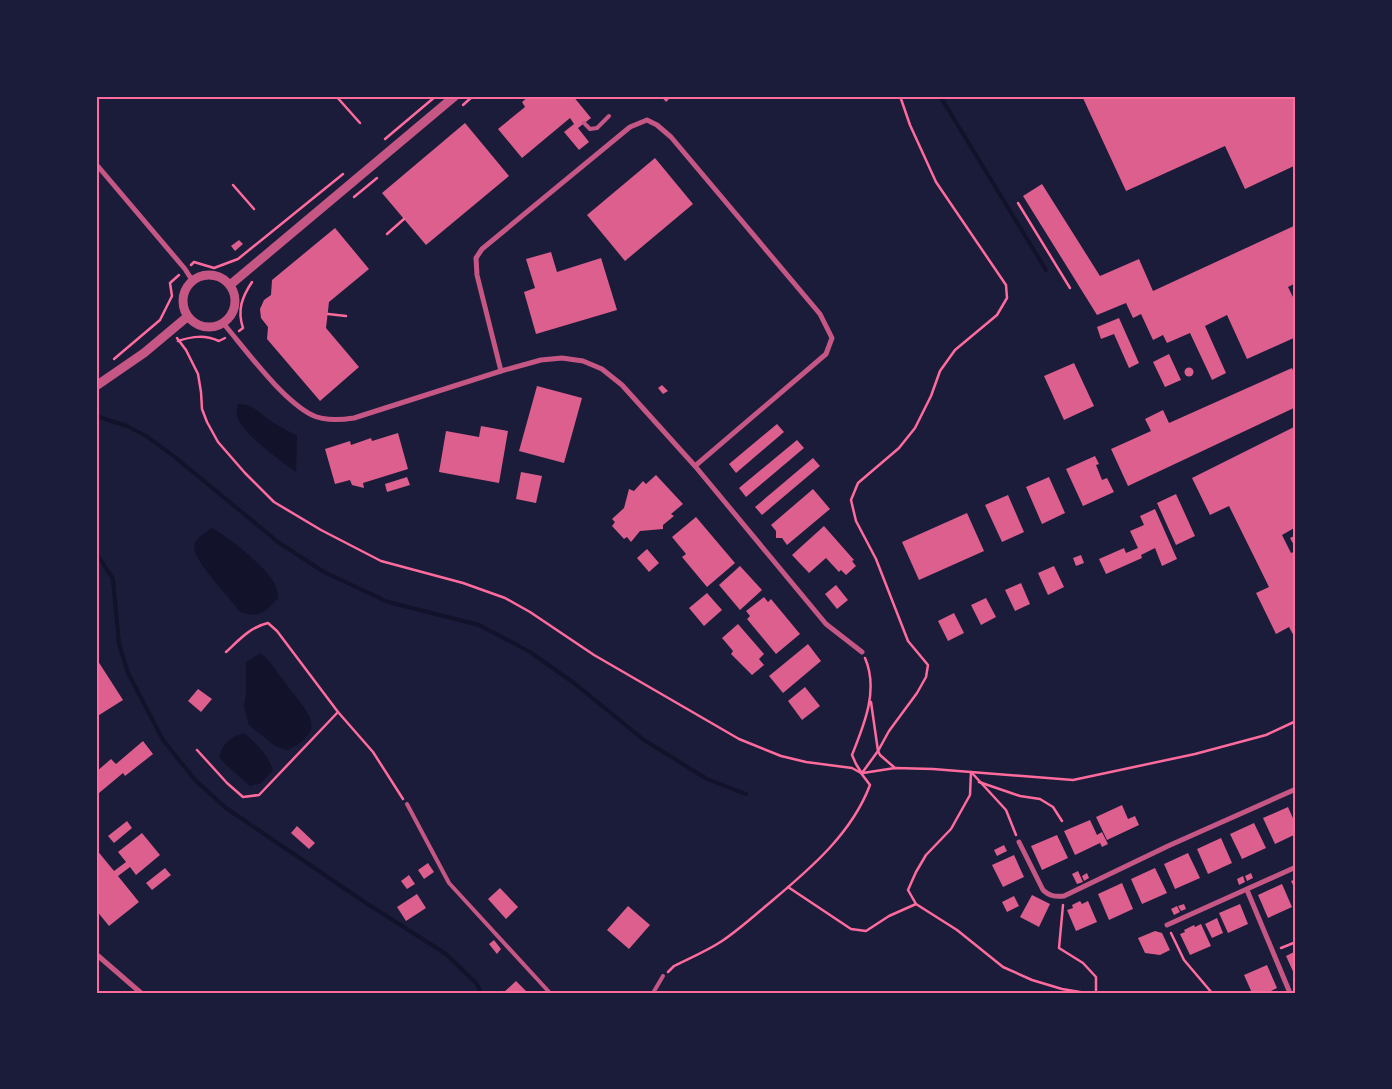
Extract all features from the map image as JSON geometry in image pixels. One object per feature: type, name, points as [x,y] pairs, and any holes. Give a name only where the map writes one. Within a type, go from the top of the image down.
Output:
[{"type":"street","points":[[230,284],[454,96]]},
{"type":"street","points":[[500,371],[477,275],[476,258],[482,249],[630,127],[647,120],[657,125],[671,137],[820,314],[832,338],[826,354],[695,466]]},
{"type":"street","points":[[96,164],[185,269],[192,280]]},
{"type":"street","points":[[213,274],[223,278],[230,284],[236,300],[234,310],[229,319],[224,323],[210,328],[202,327],[193,323],[187,317],[182,301],[184,292],[192,280],[198,276],[213,274]]},
{"type":"street","points":[[96,386],[144,353],[187,317]]},
{"type":"street","points":[[224,323],[286,397],[312,416],[339,420],[354,418],[500,371],[541,360],[562,358],[583,360],[602,369],[622,384],[695,466],[826,624],[862,652]]},
{"type":"street","points":[[1019,842],[1042,890],[1048,895],[1055,897],[1064,896],[1168,846],[1296,789]]},
{"type":"street","points":[[1167,925],[1296,868]]},
{"type":"street","points":[[1247,890],[1290,993]]},
{"type":"street","points":[[96,954],[141,993]]},
{"type":"lane","points":[[584,123],[590,129],[597,128],[609,116]]},
{"type":"lane","points":[[407,804],[449,883],[550,993]]},
{"type":"lane","points":[[654,993],[663,976]]},
{"type":"path","points":[[336,96],[360,123]]},
{"type":"path","points":[[382,141],[436,96]]},
{"type":"path","points":[[861,773],[917,693],[926,677],[928,665],[908,641],[876,559],[856,521],[851,500],[858,483],[899,448],[916,428],[940,371],[955,350],[997,315],[1007,298],[1006,285],[977,245],[936,182],[910,125],[900,96]]},
{"type":"path","points":[[108,364],[160,320],[172,296],[170,283],[185,269],[194,262],[214,268],[238,259],[344,174]]},
{"type":"path","points":[[233,185],[254,209]]},
{"type":"path","points":[[1018,203],[1070,288]]},
{"type":"path","points":[[387,234],[404,219]]},
{"type":"path","points":[[172,344],[195,336],[209,336],[219,341],[243,328],[239,309],[251,283]]},
{"type":"path","points":[[328,314],[346,316]]},
{"type":"path","points":[[179,340],[198,374],[202,392],[202,408],[218,442],[274,502],[320,530],[381,561],[505,598],[530,612],[594,655],[759,749],[806,762],[852,768],[861,773],[895,768],[1073,780],[1222,746],[1266,734],[1296,720]]},
{"type":"path","points":[[226,652],[251,630],[260,625],[268,624],[277,631],[338,712],[373,752],[407,804]]},
{"type":"path","points":[[663,976],[674,966],[722,941],[750,920],[819,860],[864,802],[870,785],[861,773],[852,755],[863,728],[871,689],[869,668],[862,652]]},
{"type":"path","points":[[870,698],[878,751],[895,768]]},
{"type":"path","points":[[197,750],[227,783],[243,797],[259,795],[338,712]]},
{"type":"path","points":[[971,772],[1006,810],[1019,842]]},
{"type":"path","points":[[971,772],[970,795],[951,828],[926,855],[908,890],[916,904],[957,930],[1003,966],[1032,980],[1062,989],[1086,993]]},
{"type":"path","points":[[979,782],[1020,796],[1040,799],[1053,807],[1062,821]]},
{"type":"path","points":[[788,887],[851,929],[866,931],[889,916],[916,904]]},
{"type":"path","points":[[1064,896],[1059,948],[1082,963],[1096,977],[1096,993]]},
{"type":"path","points":[[1167,925],[1184,960],[1212,993]]},
{"type":"path","points":[[1272,952],[1296,942]]},
{"type":"shaded area","points":[[238,404],[252,407],[272,422],[297,436],[296,472],[263,447],[246,431],[237,416]]},
{"type":"shaded area","points":[[212,528],[249,556],[268,574],[274,583],[278,598],[266,611],[257,614],[240,612],[204,567],[194,549],[195,543],[200,536]]},
{"type":"shaded area","points":[[261,653],[300,702],[310,718],[310,731],[306,737],[299,744],[287,750],[275,746],[249,725],[244,707],[246,662]]},
{"type":"shaded area","points":[[244,733],[261,750],[273,770],[261,783],[250,786],[219,757],[228,741]]},
{"type":"building","points":[[529,96],[573,96],[591,118],[578,128],[589,142],[579,150],[564,132],[574,124],[570,118],[522,158],[498,129],[525,107],[522,102]]},
{"type":"building","points":[[661,96],[672,96],[666,102]]},
{"type":"building","points":[[1082,96],[1296,96],[1296,165],[1245,189],[1225,146],[1126,191]]},
{"type":"building","points":[[465,123],[509,176],[426,245],[382,193]]},
{"type":"building","points":[[655,158],[693,204],[625,261],[587,215]]},
{"type":"building","points":[[1042,184],[1100,276],[1139,259],[1153,291],[1296,225],[1296,283],[1288,287],[1296,303],[1296,337],[1247,359],[1227,315],[1205,326],[1226,373],[1212,380],[1190,333],[1167,343],[1163,335],[1153,340],[1141,314],[1133,318],[1126,303],[1097,315],[1023,196]]},
{"type":"building","points":[[335,228],[369,269],[329,302],[326,328],[359,367],[320,401],[267,339],[268,327],[261,318],[260,309],[264,300],[271,295],[272,280]]},
{"type":"building","points":[[239,240],[243,244],[235,251],[231,246]]},
{"type":"building","points":[[551,252],[557,272],[601,258],[617,310],[536,334],[524,292],[535,288],[526,259]]},
{"type":"building","points":[[1119,318],[1139,363],[1129,368],[1114,334],[1101,339],[1097,327]]},
{"type":"building","points":[[1169,354],[1181,380],[1165,387],[1153,362]]},
{"type":"building","points":[[1074,363],[1094,406],[1064,420],[1044,376]]},
{"type":"building","points":[[1189,368],[1193,372],[1189,376],[1185,372]]},
{"type":"building","points":[[1292,368],[1296,377],[1296,407],[1128,486],[1111,449],[1151,431],[1145,419],[1163,410],[1169,423]]},
{"type":"building","points":[[662,385],[668,391],[663,394],[658,388]]},
{"type":"building","points":[[537,386],[582,398],[564,463],[519,451]]},
{"type":"building","points":[[777,424],[784,432],[736,473],[729,464]]},
{"type":"building","points":[[481,426],[508,431],[499,483],[439,472],[446,431],[479,437]]},
{"type":"building","points":[[1296,426],[1296,527],[1282,535],[1291,553],[1296,551],[1296,640],[1289,627],[1276,634],[1256,593],[1269,587],[1229,506],[1210,515],[1192,478]]},
{"type":"building","points":[[398,433],[408,469],[363,483],[364,488],[352,485],[350,480],[335,484],[325,449],[350,441],[351,445],[371,438],[372,441]]},
{"type":"building","points":[[797,440],[804,448],[746,497],[739,488]]},
{"type":"building","points":[[1095,456],[1099,464],[1096,465],[1102,480],[1107,478],[1114,492],[1083,506],[1066,469]]},
{"type":"building","points":[[813,458],[820,466],[762,515],[755,507]]},
{"type":"building","points":[[521,472],[542,476],[536,503],[516,499]]},
{"type":"building","points":[[656,475],[683,504],[671,514],[674,516],[663,525],[663,529],[640,531],[631,542],[627,537],[624,539],[612,526],[615,522],[612,519],[624,508],[629,489],[634,491],[643,481],[646,484]]},
{"type":"building","points":[[407,477],[410,485],[387,492],[385,484]]},
{"type":"building","points":[[1049,477],[1065,513],[1042,524],[1026,487]]},
{"type":"building","points":[[813,489],[830,509],[787,545],[782,538],[776,538],[776,531],[771,525]]},
{"type":"building","points":[[1176,494],[1195,536],[1176,545],[1157,503]]},
{"type":"building","points":[[1008,495],[1024,532],[1002,542],[985,505]]},
{"type":"building","points":[[1155,509],[1177,559],[1162,566],[1155,548],[1141,555],[1142,558],[1106,574],[1099,559],[1124,548],[1126,553],[1138,548],[1130,531],[1144,525],[1140,516]]},
{"type":"building","points":[[967,513],[984,551],[919,580],[902,542]]},
{"type":"building","points":[[696,517],[735,563],[707,587],[682,557],[686,554],[672,537]]},
{"type":"building","points":[[824,526],[854,560],[852,561],[856,566],[846,575],[841,570],[839,572],[826,558],[809,573],[792,555]]},
{"type":"building","points":[[1296,535],[1296,549],[1290,538]]},
{"type":"building","points":[[647,549],[659,563],[649,572],[637,558]]},
{"type":"building","points":[[1081,555],[1084,563],[1076,566],[1073,558]]},
{"type":"building","points":[[740,566],[762,590],[740,610],[719,585]]},
{"type":"building","points":[[1054,566],[1064,587],[1048,595],[1038,573]]},
{"type":"building","points":[[1021,583],[1030,604],[1015,611],[1005,590]]},
{"type":"building","points":[[836,585],[848,600],[837,609],[825,594]]},
{"type":"building","points":[[707,593],[722,610],[704,626],[689,608]]},
{"type":"building","points":[[764,597],[768,602],[771,599],[800,634],[776,654],[747,619],[750,616],[746,611]]},
{"type":"building","points":[[986,598],[996,617],[981,625],[971,605]]},
{"type":"building","points":[[954,613],[964,633],[948,641],[938,621]]},
{"type":"building","points":[[738,624],[764,654],[759,659],[764,665],[752,675],[731,654],[733,651],[722,638]]},
{"type":"building","points":[[808,644],[821,661],[783,693],[769,676]]},
{"type":"building","points":[[96,658],[123,700],[96,717]]},
{"type":"building","points":[[805,687],[820,706],[802,720],[788,701]]},
{"type":"building","points":[[198,689],[212,699],[201,712],[188,701]]},
{"type":"building","points":[[143,741],[153,754],[125,776],[123,773],[99,793],[96,790],[96,772],[111,759],[116,764]]},
{"type":"building","points":[[1122,805],[1128,819],[1135,816],[1139,825],[1107,840],[1096,817]]},
{"type":"building","points":[[1288,807],[1296,825],[1296,834],[1275,844],[1263,818]]},
{"type":"building","points":[[1090,820],[1097,835],[1102,832],[1108,844],[1102,847],[1100,843],[1075,855],[1064,831]]},
{"type":"building","points":[[127,821],[132,828],[114,843],[108,836]]},
{"type":"building","points":[[1254,823],[1266,848],[1242,859],[1230,834]]},
{"type":"building","points":[[297,826],[315,843],[309,849],[291,833]]},
{"type":"building","points":[[142,833],[160,855],[136,875],[130,867],[118,876],[139,902],[109,926],[96,910],[96,849],[114,871],[126,862],[118,852]]},
{"type":"building","points":[[1057,835],[1068,858],[1042,870],[1031,846]]},
{"type":"building","points":[[1221,838],[1232,863],[1208,874],[1197,849]]},
{"type":"building","points":[[1004,845],[1007,851],[997,856],[994,850]]},
{"type":"building","points":[[1188,853],[1200,878],[1175,889],[1164,864]]},
{"type":"building","points":[[1014,855],[1024,877],[1003,887],[992,865]]},
{"type":"building","points":[[428,863],[434,872],[424,879],[418,870]]},
{"type":"building","points":[[165,868],[171,875],[152,890],[146,883]]},
{"type":"building","points":[[1155,868],[1167,893],[1142,904],[1131,879]]},
{"type":"building","points":[[1078,871],[1083,882],[1077,884],[1072,874]]},
{"type":"building","points":[[1087,873],[1089,878],[1084,881],[1082,876]]},
{"type":"building","points":[[1251,873],[1253,878],[1247,881],[1245,876]]},
{"type":"building","points":[[409,875],[415,884],[407,889],[401,881]]},
{"type":"building","points":[[1243,876],[1245,882],[1239,885],[1237,879]]},
{"type":"building","points":[[1296,879],[1296,891],[1291,881]]},
{"type":"building","points":[[1122,883],[1133,909],[1109,920],[1098,894]]},
{"type":"building","points":[[1282,884],[1292,907],[1268,918],[1258,895]]},
{"type":"building","points":[[500,888],[518,907],[506,919],[488,899]]},
{"type":"building","points":[[417,894],[426,908],[406,921],[397,907]]},
{"type":"building","points":[[1032,895],[1050,904],[1039,927],[1020,917]]},
{"type":"building","points":[[1014,896],[1019,906],[1007,912],[1002,902]]},
{"type":"building","points":[[1080,901],[1082,904],[1088,901],[1097,922],[1076,931],[1067,910],[1073,908],[1072,905]]},
{"type":"building","points":[[1184,904],[1186,909],[1181,911],[1178,906]]},
{"type":"building","points":[[1240,904],[1248,924],[1228,933],[1219,913]]},
{"type":"building","points":[[628,906],[650,925],[629,949],[607,930]]},
{"type":"building","points":[[1177,906],[1180,912],[1174,915],[1171,909]]},
{"type":"building","points":[[1217,918],[1223,933],[1212,938],[1205,924]]},
{"type":"building","points":[[1201,924],[1211,946],[1190,955],[1180,934],[1194,925],[1195,927]]},
{"type":"building","points":[[1155,931],[1162,933],[1170,950],[1160,955],[1145,953],[1138,938]]},
{"type":"building","points":[[494,940],[501,949],[497,954],[489,944]]},
{"type":"building","points":[[1296,951],[1296,978],[1286,956]]},
{"type":"building","points":[[1267,965],[1277,988],[1267,993],[1252,993],[1244,975]]},
{"type":"building","points":[[516,981],[526,991],[524,993],[503,993]]},
{"type":"waterway","points":[[940,96],[1046,270]]},
{"type":"waterway","points":[[96,416],[127,426],[146,436],[175,457],[278,542],[324,572],[388,602],[479,625],[530,652],[574,683],[644,740],[707,779],[746,794]]},
{"type":"waterway","points":[[96,553],[113,579],[119,644],[128,673],[163,740],[196,781],[226,808],[366,903],[446,954],[477,984],[481,993]]}]
